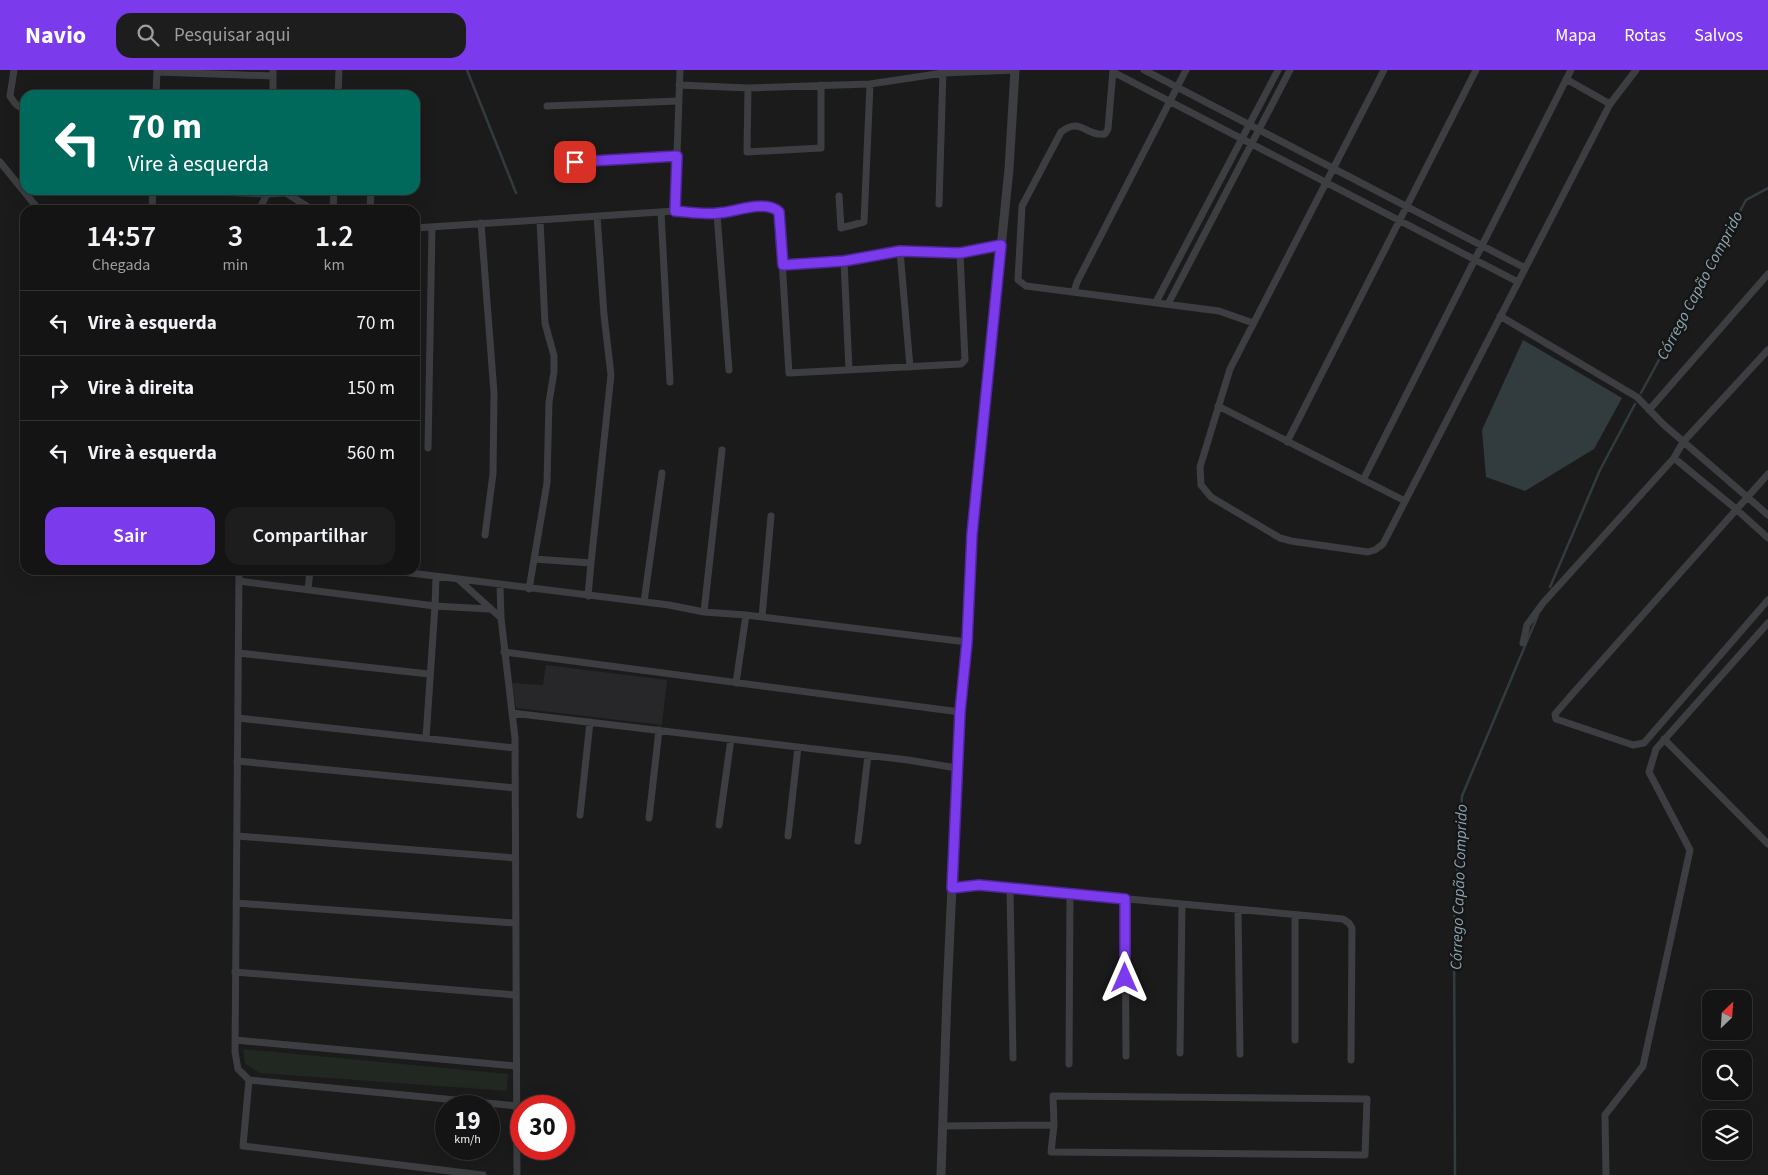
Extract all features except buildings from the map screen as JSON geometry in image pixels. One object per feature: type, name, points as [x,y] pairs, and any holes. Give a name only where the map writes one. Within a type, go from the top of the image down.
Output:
[{"type":"street","points":[[14,70],[10,96],[14,104],[20,107]]},
{"type":"street","points":[[338,70],[338,90]]},
{"type":"street","points":[[675,211],[680,70]]},
{"type":"street","points":[[679,85],[748,88],[870,84],[943,72],[1015,70],[1009,169],[972,534],[967,642],[960,712],[941,1175]]},
{"type":"street","points":[[1144,70],[1526,268]]},
{"type":"street","points":[[1074,292],[1077,282],[1186,70]]},
{"type":"street","points":[[1156,302],[1278,70]]},
{"type":"street","points":[[1168,304],[1290,70]]},
{"type":"street","points":[[1384,70],[1230,369],[1200,467],[1201,485],[1211,497],[1280,538],[1368,552],[1375,550],[1383,544],[1610,104],[1636,70]]},
{"type":"street","points":[[1287,442],[1476,70]]},
{"type":"street","points":[[1363,480],[1571,70]]},
{"type":"street","points":[[156,90],[157,71],[273,73],[273,90]]},
{"type":"street","points":[[1253,324],[1219,311],[1026,286],[1018,280],[1022,206],[1060,132],[1068,126],[1078,126],[1098,135],[1105,134],[1108,129],[1113,71],[1242,140],[1252,143],[1518,282]]},
{"type":"street","points":[[939,204],[943,72]]},
{"type":"street","points":[[1566,80],[1610,104]]},
{"type":"street","points":[[839,196],[841,228],[864,222],[870,84]]},
{"type":"street","points":[[748,88],[747,152],[821,148],[821,86]]},
{"type":"street","points":[[547,106],[679,101]]},
{"type":"street","points":[[575,162],[677,156]]},
{"type":"street","points":[[0,162],[20,187]]},
{"type":"street","points":[[27,195],[35,205]]},
{"type":"street","points":[[289,195],[305,205]]},
{"type":"street","points":[[420,228],[675,211],[717,214],[763,206],[775,208],[779,212],[789,373],[961,364],[965,360],[960,253]]},
{"type":"street","points":[[661,212],[670,382]]},
{"type":"street","points":[[717,214],[729,370]]},
{"type":"street","points":[[588,596],[611,375],[604,314],[597,216]]},
{"type":"street","points":[[528,589],[547,483],[550,402],[554,372],[554,356],[545,323],[540,220]]},
{"type":"street","points":[[481,224],[494,393],[493,474],[485,535]]},
{"type":"street","points":[[428,448],[432,227]]},
{"type":"street","points":[[783,265],[844,261],[900,251],[960,253],[1001,245]]},
{"type":"street","points":[[900,251],[910,367]]},
{"type":"street","points":[[844,261],[849,370]]},
{"type":"street","points":[[1649,410],[1768,274]]},
{"type":"street","points":[[1500,316],[1637,397],[1683,442],[1768,516]]},
{"type":"street","points":[[1523,644],[1527,625],[1543,603],[1674,458],[1683,442],[1768,350]]},
{"type":"street","points":[[1218,406],[1405,501]]},
{"type":"street","points":[[704,612],[722,450]]},
{"type":"street","points":[[1674,458],[1768,538]]},
{"type":"street","points":[[644,602],[662,473]]},
{"type":"street","points":[[1768,474],[1555,714],[1556,719],[1633,744],[1644,743],[1768,600]]},
{"type":"street","points":[[762,617],[771,516]]},
{"type":"street","points":[[534,559],[591,563]]},
{"type":"street","points":[[239,575],[238,836],[235,972],[235,1052],[238,1068],[249,1080],[510,1105]]},
{"type":"street","points":[[308,590],[310,575]]},
{"type":"street","points":[[420,575],[644,602],[704,612],[746,615],[967,642]]},
{"type":"street","points":[[426,738],[436,577]]},
{"type":"street","points":[[458,580],[501,618]]},
{"type":"street","points":[[239,581],[435,606],[489,609]]},
{"type":"street","points":[[500,585],[504,652],[515,748],[516,1095]]},
{"type":"street","points":[[736,682],[746,615]]},
{"type":"street","points":[[1606,1175],[1605,1115],[1643,1066],[1690,850],[1649,772],[1656,749],[1768,623]]},
{"type":"street","points":[[504,652],[960,712]]},
{"type":"street","points":[[239,653],[430,674]]},
{"type":"street","points":[[512,713],[868,755],[957,768]]},
{"type":"street","points":[[238,718],[515,748]]},
{"type":"street","points":[[580,815],[590,722]]},
{"type":"street","points":[[649,818],[659,730]]},
{"type":"street","points":[[719,825],[731,739]]},
{"type":"street","points":[[1664,739],[1768,844]]},
{"type":"street","points":[[788,836],[798,747]]},
{"type":"street","points":[[858,840],[868,755]]},
{"type":"street","points":[[237,762],[515,788]]},
{"type":"street","points":[[238,836],[515,858]]},
{"type":"street","points":[[952,888],[979,885],[1343,919],[1352,928],[1351,1060]]},
{"type":"street","points":[[1010,888],[1013,1058]]},
{"type":"street","points":[[1069,1064],[1070,894]]},
{"type":"street","points":[[1125,899],[1126,1056]]},
{"type":"street","points":[[236,903],[515,923]]},
{"type":"street","points":[[1180,1054],[1182,904]]},
{"type":"street","points":[[1238,910],[1240,1054]]},
{"type":"street","points":[[1295,915],[1296,1040]]},
{"type":"street","points":[[235,972],[516,995]]},
{"type":"street","points":[[235,1040],[516,1066]]},
{"type":"street","points":[[249,1080],[243,1146],[483,1175]]},
{"type":"street","points":[[1053,1096],[1367,1099],[1365,1155],[1051,1152],[1054,1125],[1053,1096]]},
{"type":"street","points":[[943,1126],[1054,1125]]},
{"type":"street","points":[[517,1160],[517,1175]]},
{"type":"shaded area","points":[[1523,340],[1622,398],[1594,449],[1525,491],[1486,477],[1482,430]]},
{"type":"shaded area","points":[[546,665],[667,680],[662,725],[516,708],[512,683],[543,685]]},
{"type":"shaded area","points":[[243,1049],[508,1074],[507,1091],[260,1073],[245,1064]]},
{"type":"waterway","points":[[467,70],[516,193]]},
{"type":"waterway","name":"Córrego Capão Comprido","points":[[1641,393],[1746,200],[1768,188]]},
{"type":"waterway","name":"Córrego Capão Comprido","points":[[1550,587],[1600,470],[1635,404]]},
{"type":"waterway","name":"Córrego Capão Comprido","points":[[1455,1175],[1454,925],[1462,796],[1538,615]]},
{"type":"route","points":[[575,162],[677,156],[675,211],[717,214],[772,206],[779,212],[783,265],[844,261],[900,251],[960,253],[1001,245],[972,534],[967,642],[960,712],[952,888],[979,885],[1125,899],[1125,978]]}]
